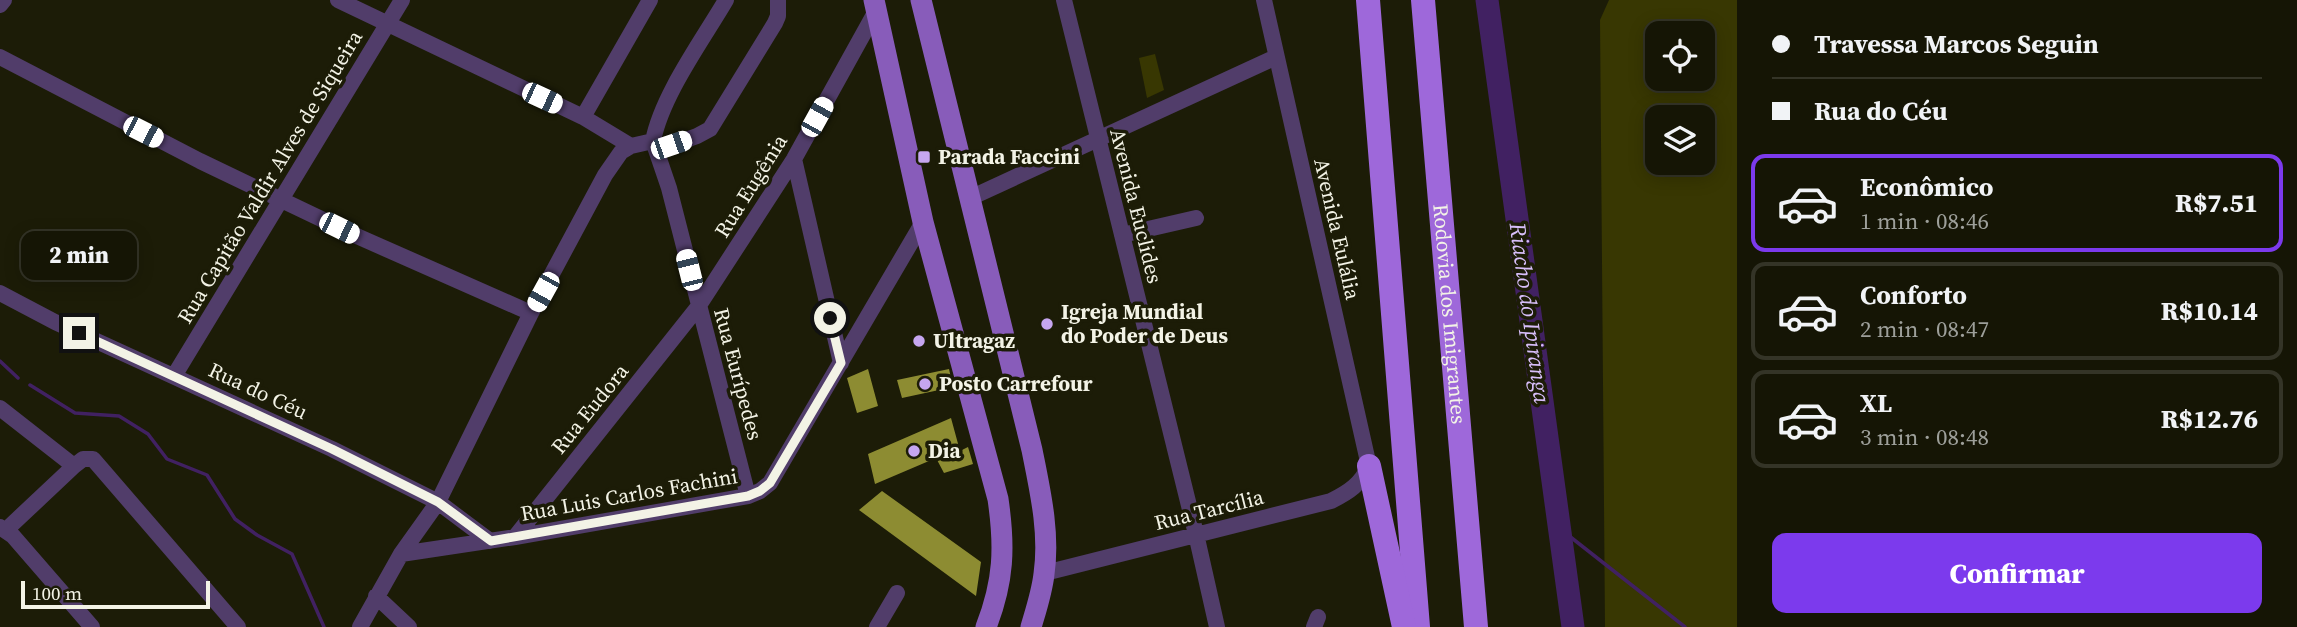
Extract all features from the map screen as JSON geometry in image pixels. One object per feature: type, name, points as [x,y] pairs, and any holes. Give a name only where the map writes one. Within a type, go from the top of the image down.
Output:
[{"type":"highway","points":[[1368,0],[1418,627]]},
{"type":"highway","name":"Rodovia dos Imigrantes","points":[[1423,0],[1476,627]]},
{"type":"highway","points":[[1369,466],[1404,627]]},
{"type":"main road","points":[[921,0],[1032,450],[1041,497],[1045,572],[1031,627]]},
{"type":"main road","points":[[875,6],[923,222],[998,499],[1003,538],[1001,578],[986,627]]},
{"type":"street","points":[[0,5],[4,0]]},
{"type":"street","points":[[338,0],[583,117],[631,146],[656,145],[697,136],[710,128],[775,23],[778,0]]},
{"type":"street","name":"Rua Capitão Valdir Alves de Siqueira","points":[[174,376],[402,0]]},
{"type":"street","points":[[583,117],[650,0]]},
{"type":"street","points":[[656,145],[659,119],[669,98],[726,0]]},
{"type":"street","name":"Avenida Euclides","points":[[1064,0],[1217,627]]},
{"type":"street","name":"Avenida Eulália","points":[[1264,0],[1369,466]]},
{"type":"street","name":"Rua Eugênia","points":[[698,307],[794,159],[875,6]]},
{"type":"street","points":[[0,57],[190,156],[359,237],[531,313]]},
{"type":"street","points":[[970,198],[1276,57]]},
{"type":"street","name":"Rua Eurípedes","points":[[656,145],[748,496]]},
{"type":"street","points":[[359,627],[401,554],[438,502],[531,313],[605,175],[615,159],[631,146]]},
{"type":"street","points":[[794,159],[841,363]]},
{"type":"street","points":[[1122,235],[1196,218]]},
{"type":"street","name":"Rua Luis Carlos Fachini","points":[[401,554],[515,537],[748,496],[760,491],[770,483],[923,222]]},
{"type":"street","name":"Rua do Céu","points":[[0,293],[55,322],[332,449],[438,502],[491,541]]},
{"type":"street","name":"Rua Eudora","points":[[515,537],[698,307]]},
{"type":"street","points":[[0,408],[74,466]]},
{"type":"street","points":[[92,627],[25,549],[3,529],[74,466],[89,458],[98,463],[238,627]]},
{"type":"street","name":"Rua Tarcília","points":[[1045,572],[1331,501],[1349,492],[1363,480],[1369,466]]},
{"type":"street","points":[[877,627],[897,593]]},
{"type":"street","points":[[376,596],[409,627]]},
{"type":"shaded area","points":[[1609,0],[1737,0],[1737,627],[1605,627],[1600,20]]},
{"type":"shaded area","points":[[1155,54],[1164,90],[1147,98],[1139,58]]},
{"type":"building","points":[[868,369],[878,406],[857,413],[847,378]]},
{"type":"building","name":"Posto Carrefour","points":[[949,369],[953,387],[902,398],[897,380]]},
{"type":"building","name":"Dia","points":[[951,418],[960,451],[968,447],[973,464],[944,473],[936,458],[875,484],[868,454]]},
{"type":"building","points":[[882,491],[981,562],[976,596],[859,510]]},
{"type":"waterway","name":"Riacho do Ipiranga","points":[[1487,0],[1573,627]]},
{"type":"waterway","points":[[0,361],[18,378]]},
{"type":"waterway","points":[[30,385],[75,413],[119,416],[148,434],[167,459],[207,475],[235,519],[257,535],[292,554],[324,627]]},
{"type":"waterway","points":[[1559,528],[1685,627]]},
{"type":"place","name":"Parada Faccini","points":[[924,157]]},
{"type":"place","name":"Igreja Mundial do Poder de Deus","points":[[1047,324]]},
{"type":"place","name":"Ultragaz","points":[[919,341]]},
{"type":"place","name":"Posto Carrefour","points":[[925,384]]},
{"type":"place","name":"Dia","points":[[914,451]]},
{"type":"route","points":[[79,333],[332,449],[438,502],[491,541],[748,496],[760,491],[770,483],[841,363],[830,318]]}]
